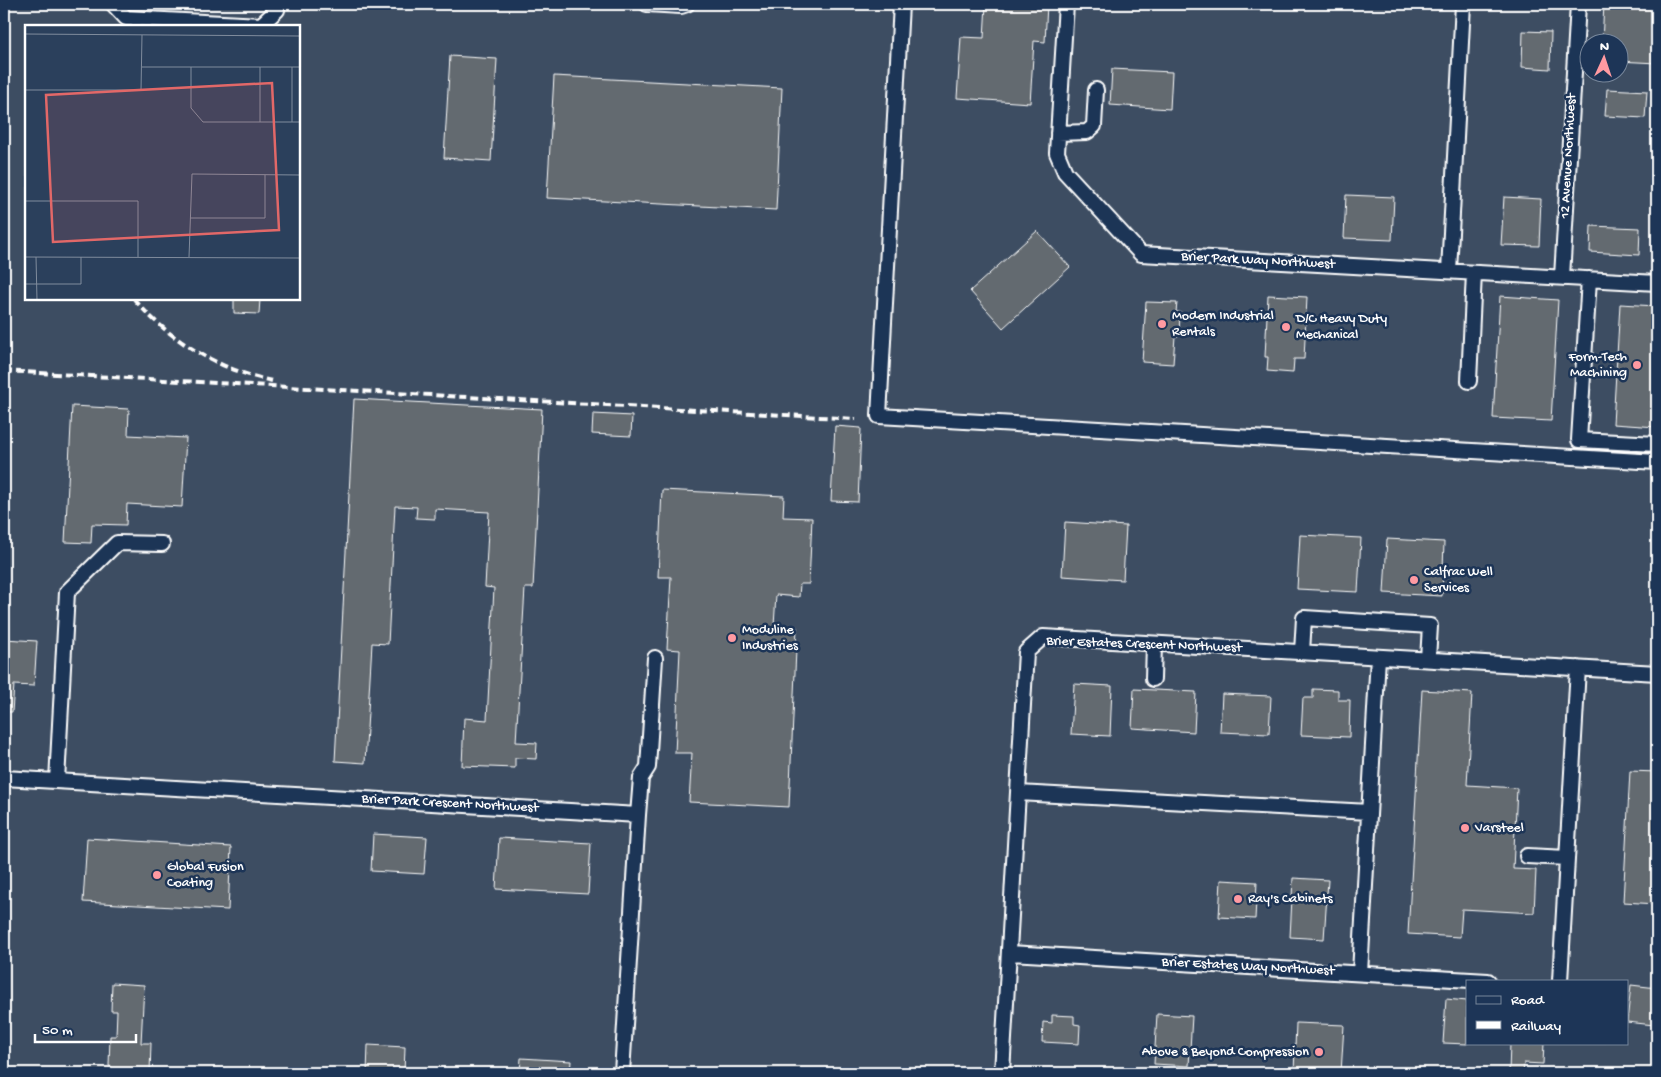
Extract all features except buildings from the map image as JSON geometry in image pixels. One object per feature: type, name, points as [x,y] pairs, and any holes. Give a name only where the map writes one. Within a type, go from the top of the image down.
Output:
[{"type":"street","points":[[113,4],[126,18],[261,25],[277,10],[278,4]]},
{"type":"street","points":[[647,4],[681,6],[687,4]]},
{"type":"street","points":[[901,4],[879,416],[1657,462]]},
{"type":"street","name":"Brier Park Way Northwest","points":[[1066,4],[1057,153],[1065,172],[1141,254],[1657,283]]},
{"type":"street","points":[[1449,271],[1463,4]]},
{"type":"street","name":"12 Avenue Northwest","points":[[1562,277],[1578,4]]},
{"type":"street","points":[[1058,133],[1078,134],[1087,132],[1094,126],[1096,90]]},
{"type":"street","points":[[1469,381],[1474,273]]},
{"type":"street","points":[[1589,279],[1579,440],[1657,444]]},
{"type":"street","points":[[57,781],[67,592],[117,543],[162,544]]},
{"type":"street","points":[[1302,652],[1304,618],[1430,626],[1428,659]]},
{"type":"street","name":"Brier Estates Crescent Northwest","points":[[1002,1073],[1026,652],[1043,637],[1657,673]]},
{"type":"street","points":[[1152,679],[1154,644]]},
{"type":"street","points":[[1360,973],[1378,656]]},
{"type":"street","points":[[622,1073],[641,778],[648,767],[656,658]]},
{"type":"street","points":[[1560,980],[1578,668]]},
{"type":"street","name":"Brier Park Crescent Northwest","points":[[4,778],[638,815]]},
{"type":"street","points":[[1018,793],[1369,812]]},
{"type":"street","points":[[1526,856],[1567,858]]},
{"type":"street","name":"Brier Estates Way Northwest","points":[[1008,953],[1472,980]]},
{"type":"shaded area","points":[[4,4],[1657,4],[1657,1073],[4,1073]]},
{"type":"railway","points":[[135,300],[163,328],[196,351],[233,369],[272,381]]},
{"type":"railway","points":[[4,371],[856,419]]},
{"type":"place","name":"Modern Industrial Rentals","points":[[1162,324]]},
{"type":"place","name":"D/C Heavy Duty Mechanical","points":[[1286,327]]},
{"type":"place","name":"Form-Tech Machining","points":[[1637,365]]},
{"type":"place","name":"Calfrac Well Services","points":[[1414,580]]},
{"type":"place","name":"Moduline Industries","points":[[732,638]]},
{"type":"place","name":"Varsteel","points":[[1465,828]]},
{"type":"place","name":"Global Fusion Coating","points":[[157,875]]},
{"type":"place","name":"Ray's Cabinets","points":[[1238,899]]},
{"type":"place","name":"Above & Beyond Compression","points":[[1319,1052]]}]
